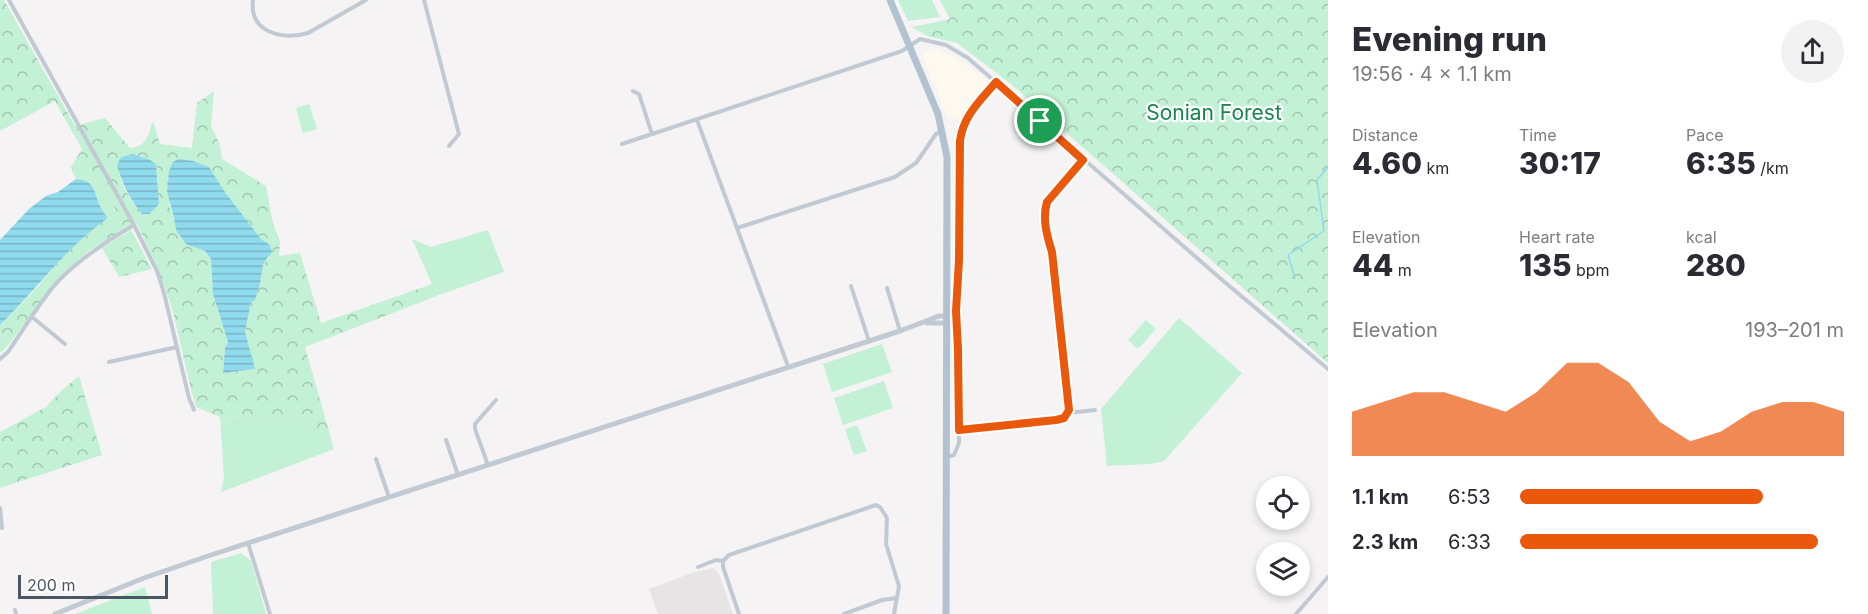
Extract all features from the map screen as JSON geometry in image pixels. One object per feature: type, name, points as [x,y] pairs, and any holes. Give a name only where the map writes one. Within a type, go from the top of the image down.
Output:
[{"type":"main road","points":[[890,0],[938,114],[947,157],[946,614]]},
{"type":"street","points":[[9,0],[134,225],[157,271],[194,410]]},
{"type":"street","points":[[253,0],[254,15],[261,26],[277,36],[286,36],[308,33],[366,0]]},
{"type":"street","points":[[424,0],[459,134],[449,146]]},
{"type":"street","points":[[622,144],[902,51],[921,39],[946,45],[968,58],[1083,160],[1328,369]]},
{"type":"street","points":[[947,457],[952,457],[957,450],[959,430],[956,311],[961,129],[968,115],[996,82]]},
{"type":"street","points":[[633,91],[639,94],[652,134]]},
{"type":"street","points":[[697,120],[788,366]]},
{"type":"street","points":[[737,228],[895,177],[910,168],[936,135],[943,131]]},
{"type":"street","points":[[959,430],[1056,420],[1064,418],[1068,413],[1052,252],[1046,235],[1044,210],[1047,202],[1083,160]]},
{"type":"street","points":[[0,359],[8,352],[54,286],[65,275],[109,240],[134,225]]},
{"type":"street","points":[[851,286],[869,341]]},
{"type":"street","points":[[886,288],[900,331]]},
{"type":"street","points":[[32,317],[65,344]]},
{"type":"street","points":[[55,614],[144,578],[248,543],[925,322],[947,319]]},
{"type":"street","points":[[109,362],[177,347]]},
{"type":"street","points":[[488,465],[475,423],[496,400]]},
{"type":"street","points":[[1068,413],[1095,410]]},
{"type":"street","points":[[446,440],[458,475]]},
{"type":"street","points":[[376,459],[389,497]]},
{"type":"street","points":[[739,614],[723,567],[723,561],[729,555],[876,505],[880,507],[886,518],[886,544],[899,586],[894,614]]},
{"type":"street","points":[[0,508],[2,528]]},
{"type":"street","points":[[248,543],[270,614]]},
{"type":"street","points":[[698,567],[716,560],[723,561]]},
{"type":"street","points":[[1296,614],[1328,577]]},
{"type":"street","points":[[844,614],[882,600],[896,598]]},
{"type":"shaded area","points":[[929,49],[938,49],[965,63],[987,80],[987,88],[968,110],[963,120],[947,118],[924,59],[924,53]]},
{"type":"shaded area","points":[[714,568],[718,572],[733,614],[658,614],[649,589],[692,573]]},
{"type":"green space","points":[[0,0],[4,0],[75,126],[105,118],[130,148],[144,142],[153,121],[160,144],[192,148],[197,103],[214,91],[211,126],[220,145],[222,159],[266,186],[273,224],[280,241],[279,256],[300,253],[321,323],[432,284],[439,295],[305,347],[334,449],[329,451],[301,419],[220,417],[196,407],[173,312],[136,222],[89,251],[58,279],[0,353],[0,325],[84,235],[94,227],[118,215],[100,184],[86,176],[76,179],[71,167],[82,149],[55,101],[0,131]],"holes":[[[156,164],[158,184],[133,203],[123,186],[119,173]],[[209,167],[261,239],[270,246],[269,258],[263,264],[260,284],[251,302],[245,332],[254,369],[223,373],[225,348],[228,342],[213,294],[211,259],[205,251],[176,230],[169,204]]]},
{"type":"green space","points":[[898,0],[932,0],[940,17],[908,21]]},
{"type":"green space","name":"Sonian Forest","points":[[940,0],[1328,0],[1328,363],[1011,84],[957,43],[927,36],[912,27],[950,19]]},
{"type":"green space","points":[[309,104],[317,129],[303,133],[296,108]]},
{"type":"green space","points":[[86,176],[100,184],[118,215],[108,218],[91,184],[76,179]]},
{"type":"green space","points":[[131,230],[152,269],[119,277],[102,248]]},
{"type":"green space","points":[[488,230],[504,272],[439,295],[412,239],[431,247]]},
{"type":"green space","points":[[1179,318],[1242,373],[1164,461],[1107,466],[1101,409]]},
{"type":"green space","points":[[1146,320],[1156,329],[1138,349],[1128,340]]},
{"type":"green space","points":[[882,344],[892,372],[832,392],[823,364]]},
{"type":"green space","points":[[79,376],[102,455],[0,488],[0,432],[46,407]]},
{"type":"green space","points":[[884,381],[893,408],[843,425],[834,398]]},
{"type":"green space","points":[[220,417],[302,419],[329,451],[221,492],[224,477]]},
{"type":"green space","points":[[857,425],[867,451],[854,455],[845,429]]},
{"type":"green space","points":[[241,553],[251,561],[266,614],[213,614],[211,562]]},
{"type":"green space","points":[[145,587],[152,614],[75,614]]},
{"type":"water","points":[[133,154],[156,164],[159,204],[149,214],[142,214],[134,203],[117,165],[121,157]]},
{"type":"water","points":[[179,159],[209,167],[261,239],[270,245],[272,252],[263,264],[260,284],[255,300],[251,302],[245,332],[255,369],[223,373],[225,348],[228,342],[213,294],[211,259],[205,251],[186,244],[176,230],[167,191],[169,171],[173,162]]},
{"type":"water","points":[[76,179],[91,184],[108,218],[65,255],[0,325],[0,240],[29,209],[46,196],[58,192]]},
{"type":"waterway","points":[[1295,278],[1288,255],[1324,231],[1317,180],[1328,167]]},
{"type":"route","points":[[996,82],[1040,121],[1083,160],[1047,202],[1044,210],[1046,235],[1052,252],[1069,410],[1064,418],[1056,420],[959,430],[956,311],[961,129],[968,115],[996,82]]}]
